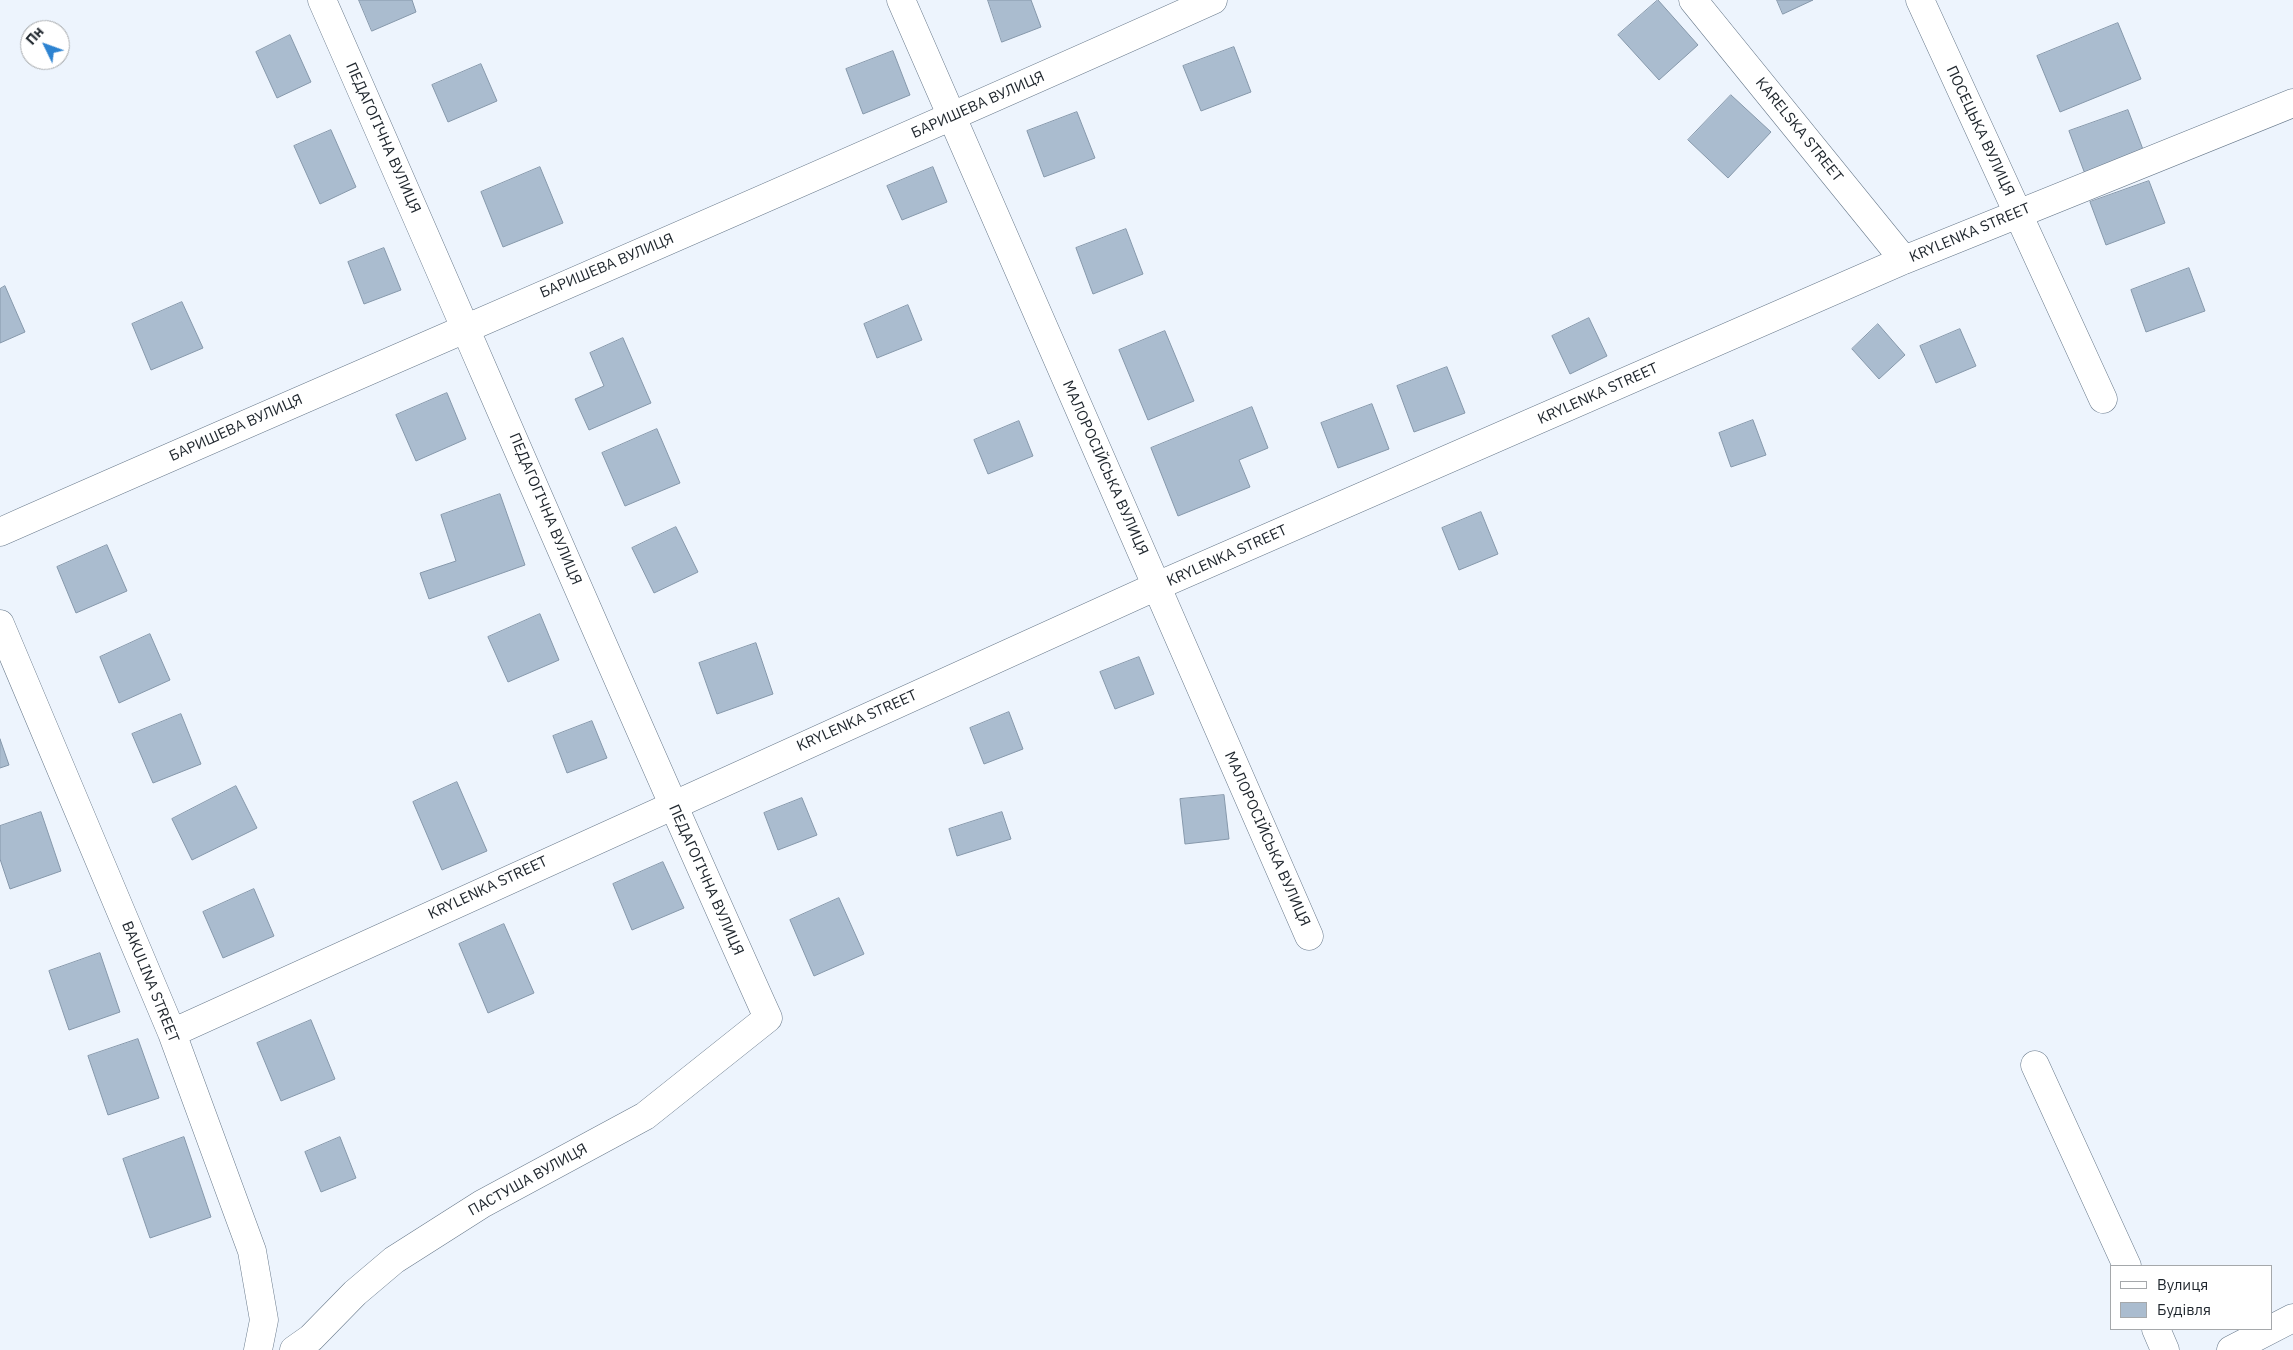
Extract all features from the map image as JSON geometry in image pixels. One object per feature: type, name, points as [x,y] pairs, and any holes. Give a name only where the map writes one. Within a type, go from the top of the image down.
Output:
[{"type":"street","name":"ПЕДАГОГІЧНА ВУЛИЦЯ","points":[[322,0],[466,327],[672,804],[768,1018]]},
{"type":"street","name":"МАЛОРОСІЙСЬКА ВУЛИЦЯ","points":[[901,0],[1309,936]]},
{"type":"street","name":"БАРИШЕВА ВУЛИЦЯ","points":[[0,532],[466,327],[952,117],[1213,0]]},
{"type":"street","name":"KARELSKA STREET","points":[[1693,0],[1904,260]]},
{"type":"street","name":"ПОСЕЦЬКА ВУЛИЦЯ","points":[[1920,0],[2103,399]]},
{"type":"street","name":"KRYLENKA STREET","points":[[172,1033],[672,804],[1157,586],[1904,260],[2293,103]]},
{"type":"street","name":"BAKULINA STREET","points":[[0,624],[172,1033],[252,1251],[264,1320],[258,1350]]},
{"type":"street","name":"ПАСТУША ВУЛИЦЯ","points":[[294,1350],[311,1338],[355,1293],[394,1260],[482,1204],[645,1116],[768,1018]]},
{"type":"street","points":[[2035,1065],[2127,1265]]},
{"type":"street","points":[[2273,1328],[2293,1318]]},
{"type":"street","points":[[2156,1330],[2165,1350]]},
{"type":"street","points":[[2232,1350],[2270,1330]]},
{"type":"building","points":[[359,0],[412,0],[416,12],[372,31]]},
{"type":"building","points":[[988,0],[1031,0],[1041,27],[1002,42]]},
{"type":"building","points":[[1658,0],[1698,45],[1659,80],[1618,35]]},
{"type":"building","points":[[1777,0],[1813,0],[1783,14]]},
{"type":"building","points":[[2118,23],[2141,79],[2060,112],[2037,56]]},
{"type":"building","points":[[290,35],[311,82],[277,98],[256,52]]},
{"type":"building","points":[[1234,47],[1251,92],[1201,111],[1183,66]]},
{"type":"building","points":[[893,51],[910,95],[863,114],[846,69]]},
{"type":"building","points":[[481,64],[497,101],[448,122],[432,85]]},
{"type":"building","points":[[1731,95],[1771,132],[1728,178],[1688,140]]},
{"type":"building","points":[[2128,110],[2144,152],[2085,174],[2069,131]]},
{"type":"building","points":[[1077,112],[1095,158],[1044,177],[1027,131]]},
{"type":"building","points":[[331,130],[356,187],[320,204],[294,146]]},
{"type":"building","points":[[540,167],[563,223],[503,247],[481,192]]},
{"type":"building","points":[[933,167],[947,202],[902,220],[887,186]]},
{"type":"building","points":[[2149,181],[2165,223],[2106,245],[2090,202]]},
{"type":"building","points":[[1126,229],[1143,274],[1093,294],[1076,248]]},
{"type":"building","points":[[384,248],[401,290],[364,304],[348,262]]},
{"type":"building","points":[[2189,268],[2205,311],[2146,332],[2131,290]]},
{"type":"building","points":[[5,286],[25,332],[0,343],[0,289]]},
{"type":"building","points":[[182,302],[203,348],[151,370],[132,324]]},
{"type":"building","points":[[908,305],[922,340],[877,358],[864,324]]},
{"type":"building","points":[[1589,318],[1607,356],[1570,374],[1552,336]]},
{"type":"building","points":[[1878,324],[1905,355],[1879,379],[1852,349]]},
{"type":"building","points":[[1960,329],[1976,366],[1936,383],[1920,346]]},
{"type":"building","points":[[1165,331],[1194,401],[1148,420],[1119,350]]},
{"type":"building","points":[[623,338],[651,403],[589,430],[575,399],[604,386],[590,353]]},
{"type":"building","points":[[1447,367],[1465,413],[1414,432],[1397,386]]},
{"type":"building","points":[[447,393],[466,439],[416,461],[396,415]]},
{"type":"building","points":[[1372,404],[1389,449],[1338,468],[1321,423]]},
{"type":"building","points":[[1252,407],[1268,448],[1239,460],[1250,487],[1178,516],[1151,448]]},
{"type":"building","points":[[1753,420],[1766,455],[1731,467],[1719,433]]},
{"type":"building","points":[[1019,421],[1033,456],[988,474],[974,440]]},
{"type":"building","points":[[657,429],[680,483],[625,506],[602,453]]},
{"type":"building","points":[[500,494],[525,565],[429,599],[420,573],[456,561],[441,515]]},
{"type":"building","points":[[1481,512],[1498,554],[1459,570],[1442,528]]},
{"type":"building","points":[[676,527],[698,572],[654,593],[632,548]]},
{"type":"building","points":[[107,545],[127,591],[76,613],[57,567]]},
{"type":"building","points":[[540,614],[559,660],[508,682],[488,637]]},
{"type":"building","points":[[150,634],[170,680],[119,703],[100,657]]},
{"type":"building","points":[[756,643],[773,694],[717,714],[699,663]]},
{"type":"building","points":[[1139,657],[1154,694],[1115,709],[1100,672]]},
{"type":"building","points":[[1009,712],[1023,749],[984,764],[970,728]]},
{"type":"building","points":[[181,714],[201,764],[153,783],[132,734]]},
{"type":"building","points":[[592,721],[607,758],[567,773],[553,736]]},
{"type":"building","points":[[0,739],[9,765],[0,768]]},
{"type":"building","points":[[457,782],[487,851],[442,870],[413,802]]},
{"type":"building","points":[[236,786],[257,828],[192,860],[172,819]]},
{"type":"building","points":[[1224,795],[1229,839],[1185,844],[1180,799]]},
{"type":"building","points":[[802,798],[817,835],[778,850],[764,813]]},
{"type":"building","points":[[41,812],[61,871],[10,889],[0,859],[0,826]]},
{"type":"building","points":[[1002,812],[1011,839],[957,856],[949,829]]},
{"type":"building","points":[[663,862],[684,908],[632,930],[613,884]]},
{"type":"building","points":[[254,889],[274,936],[223,958],[203,912]]},
{"type":"building","points":[[839,898],[864,954],[814,976],[790,920]]},
{"type":"building","points":[[504,924],[534,993],[488,1013],[459,944]]},
{"type":"building","points":[[100,953],[120,1012],[69,1030],[49,971]]},
{"type":"building","points":[[311,1020],[335,1079],[281,1101],[257,1043]]},
{"type":"building","points":[[138,1039],[159,1098],[108,1115],[88,1056]]},
{"type":"building","points":[[184,1137],[211,1217],[150,1238],[123,1159]]},
{"type":"building","points":[[340,1137],[356,1178],[321,1192],[305,1152]]}]
